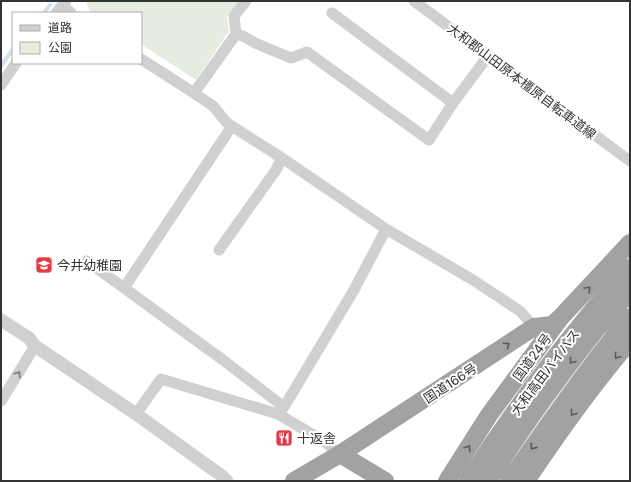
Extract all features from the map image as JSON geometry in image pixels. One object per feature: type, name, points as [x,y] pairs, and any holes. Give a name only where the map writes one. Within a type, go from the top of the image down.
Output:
[{"type":"highway","name":"国道24号","points":[[446,481],[490,415],[561,317],[630,244]]},
{"type":"highway","name":"大和高田バイパス","points":[[468,481],[494,440],[544,371],[584,320],[630,268]]},
{"type":"highway","name":"大和高田バイパス","points":[[488,481],[557,381],[596,330],[630,292]]},
{"type":"highway","name":"国道166号","points":[[294,481],[340,454],[534,327],[552,325],[561,317]]},
{"type":"highway","points":[[509,481],[572,392],[630,317]]},
{"type":"highway","points":[[526,481],[587,394],[630,341]]},
{"type":"highway","points":[[340,454],[385,481]]},
{"type":"street","points":[[194,93],[236,34],[234,16],[246,1]]},
{"type":"street","name":"大和郡山田原本橿原自転車道線","points":[[414,1],[630,161]]},
{"type":"street","points":[[332,13],[454,103]]},
{"type":"street","points":[[236,34],[291,58],[307,52],[429,140],[488,56]]},
{"type":"street","points":[[142,60],[213,106],[227,123],[282,158],[386,229],[473,280],[520,312],[534,327]]},
{"type":"street","points":[[1,85],[15,64]]},
{"type":"street","points":[[124,288],[232,126]]},
{"type":"street","points":[[220,250],[276,170],[282,158]]},
{"type":"street","points":[[281,411],[354,290],[386,229]]},
{"type":"street","points":[[87,261],[223,360],[281,411],[340,454]]},
{"type":"street","points":[[1,320],[29,338],[35,346],[136,414],[222,476],[226,481]]},
{"type":"street","points":[[1,401],[35,346]]},
{"type":"street","points":[[136,414],[161,379],[281,411]]},
{"type":"green space","points":[[86,1],[239,1],[227,17],[229,31],[196,80],[142,45],[142,12],[90,11]]},
{"type":"waterway","points":[[45,12],[50,5]]},
{"type":"waterway","points":[[1,66],[12,50]]},
{"type":"place","name":"今井幼稚園","points":[[44,265]]},
{"type":"place","name":"十返舎","points":[[284,438]]}]
